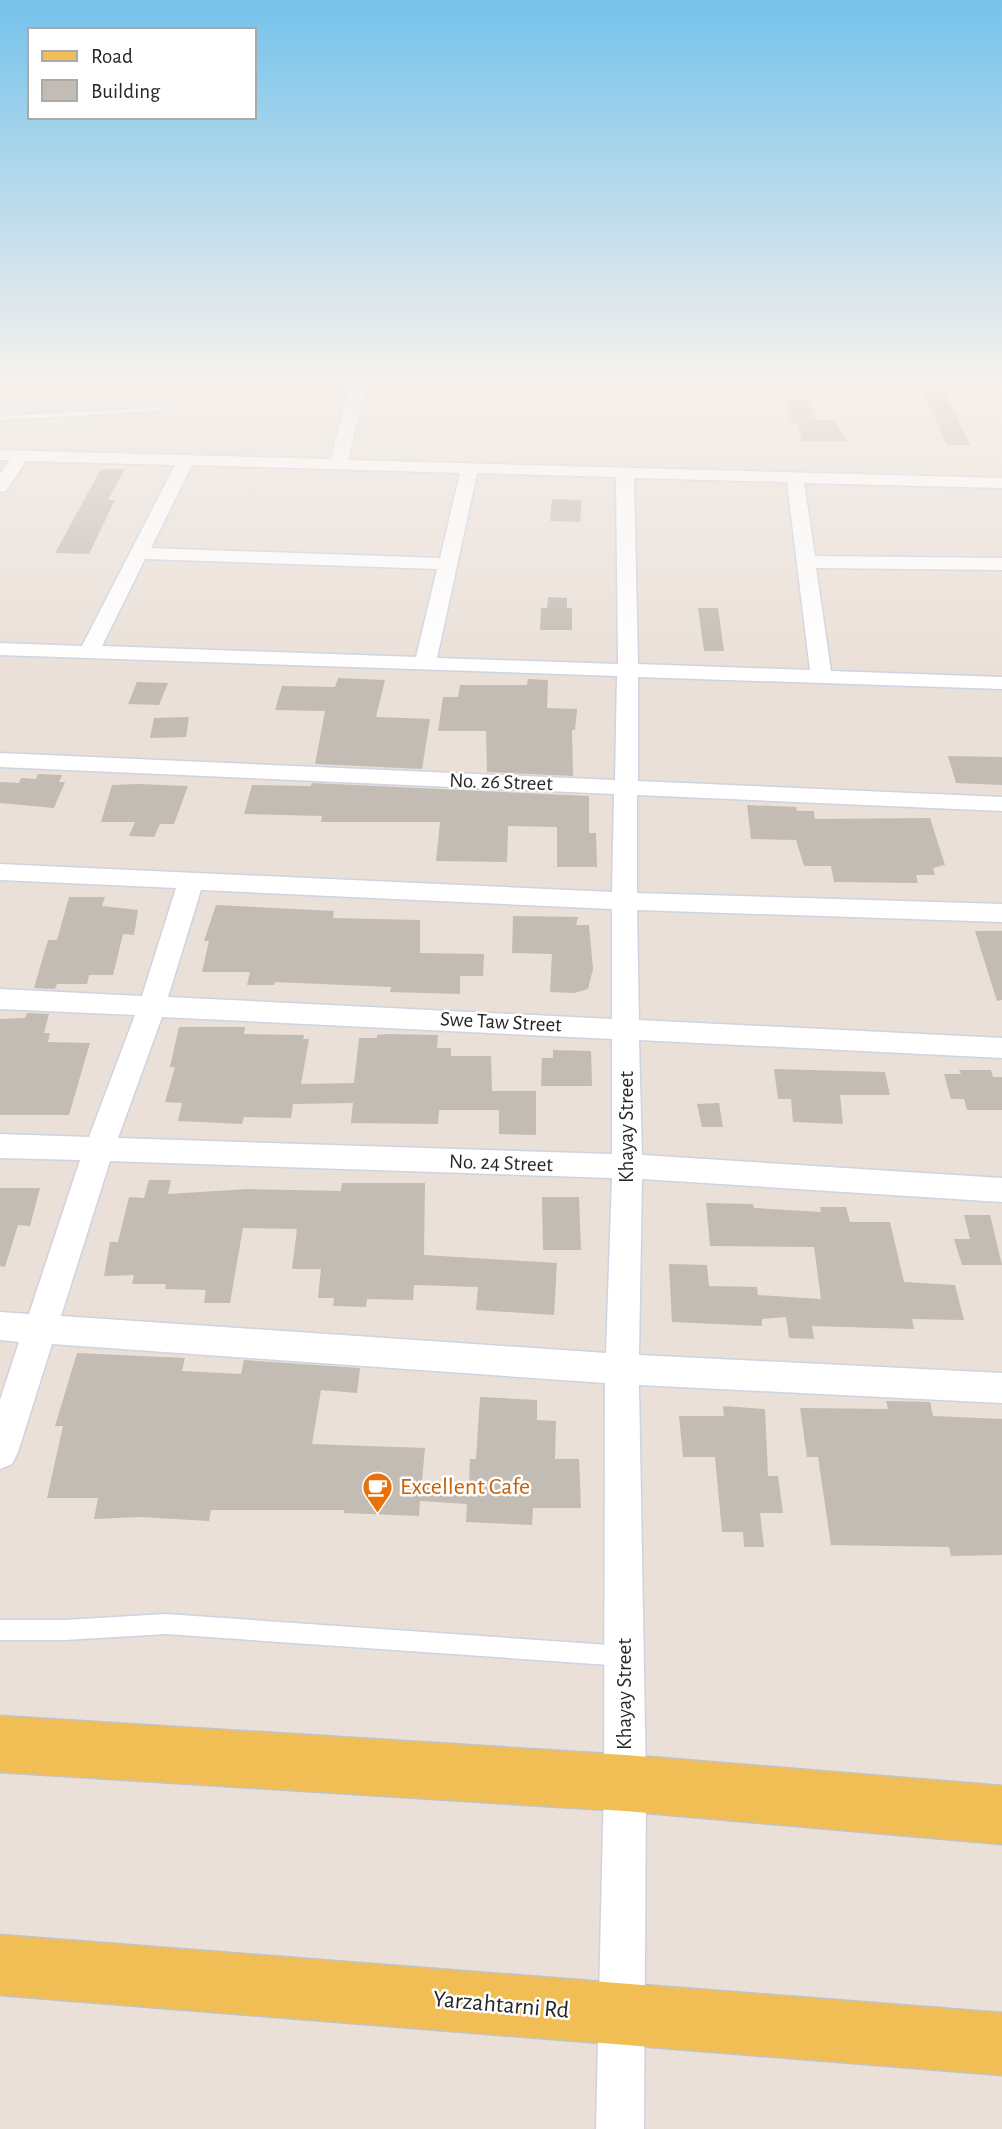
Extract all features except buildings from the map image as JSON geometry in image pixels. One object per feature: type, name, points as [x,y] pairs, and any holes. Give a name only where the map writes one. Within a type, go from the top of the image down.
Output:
[{"type":"main road","points":[[0,1744],[625,1783],[1002,1815]]},
{"type":"main road","name":"Yarzahtarni Rd","points":[[0,1965],[1002,2045]]},
{"type":"street","points":[[89,651],[179,474]]},
{"type":"street","points":[[425,664],[468,474]]},
{"type":"street","name":"Khayay Street","points":[[620,2129],[625,1783],[622,1369],[627,1167],[624,901],[628,672],[625,474]]},
{"type":"street","points":[[720,474],[1002,483]]},
{"type":"street","points":[[795,477],[821,677]]},
{"type":"street","points":[[140,553],[446,564]]},
{"type":"street","points":[[806,562],[1002,564]]},
{"type":"street","points":[[0,649],[1002,683]]},
{"type":"street","name":"No. 26 Street","points":[[0,760],[1002,804]]},
{"type":"street","points":[[0,872],[624,901],[1002,913]]},
{"type":"street","points":[[0,1452],[98,1150],[153,1004],[191,881]]},
{"type":"street","name":"Swe Taw Street","points":[[0,999],[153,1004],[1002,1048]]},
{"type":"street","name":"No. 24 Street","points":[[0,1146],[627,1167],[1002,1190]]},
{"type":"street","points":[[0,1326],[622,1369],[1002,1388]]},
{"type":"lane","points":[[0,1630],[65,1630],[166,1624],[624,1656]]},
{"type":"place","name":"Excellent Cafe","points":[[377,1514]]}]
